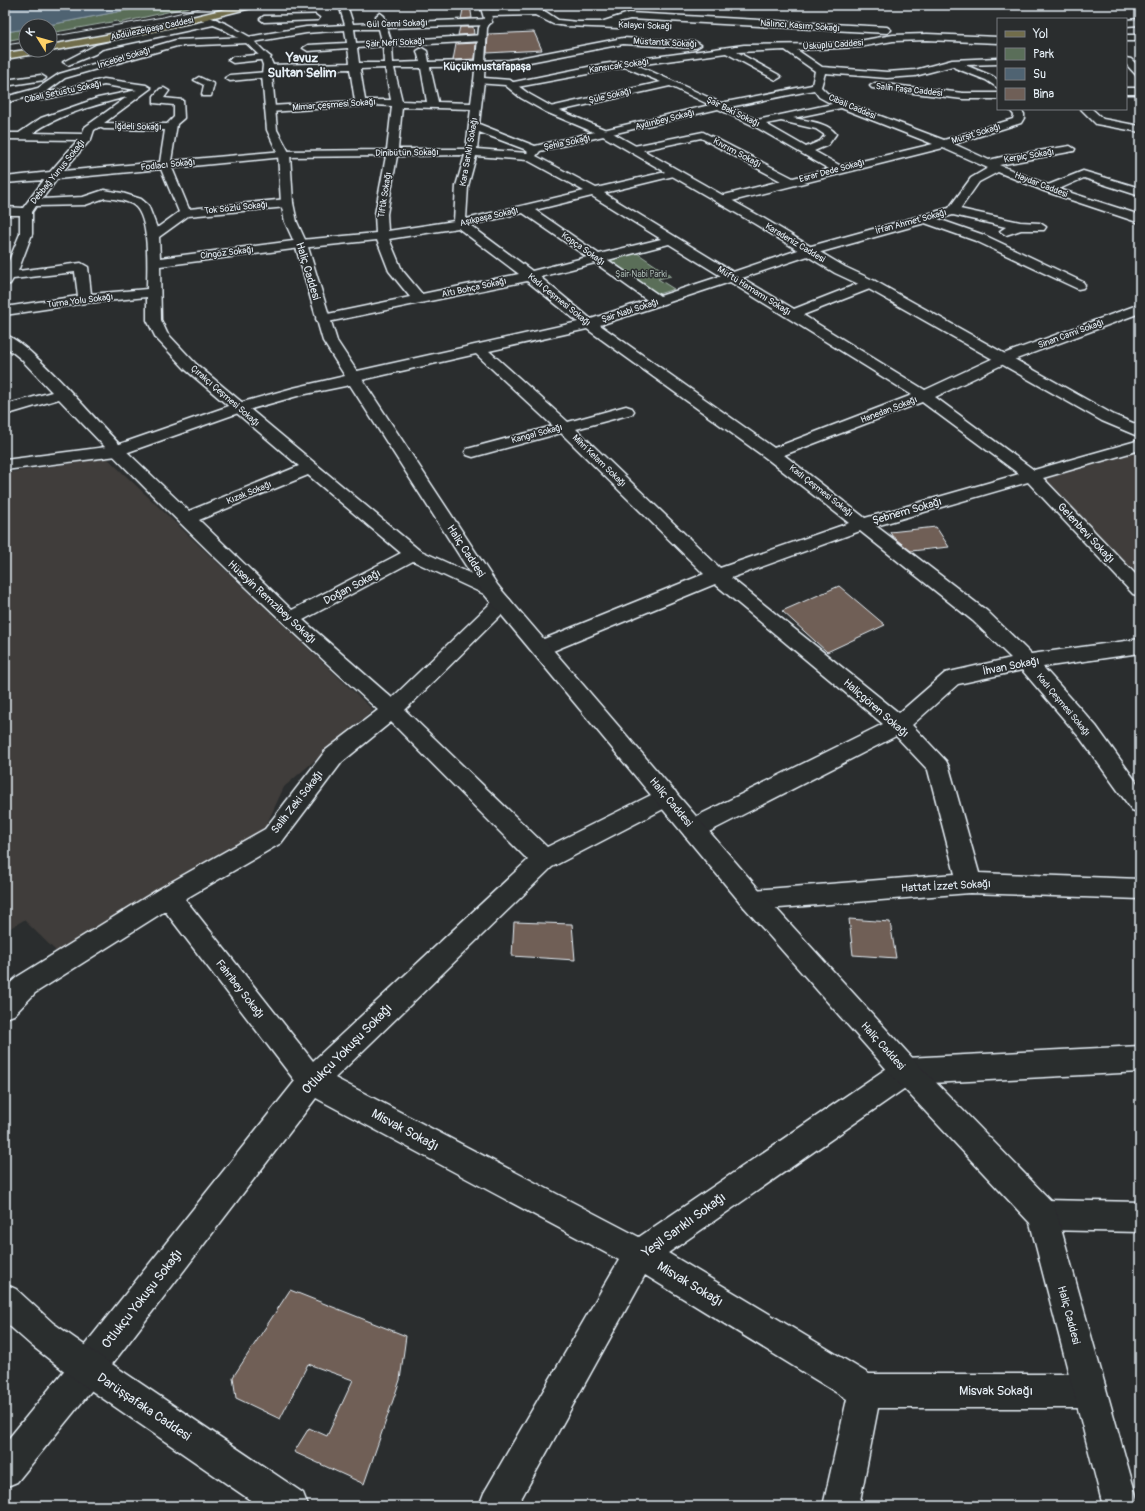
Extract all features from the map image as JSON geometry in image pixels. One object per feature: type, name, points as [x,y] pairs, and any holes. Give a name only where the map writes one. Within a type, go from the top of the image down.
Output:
[{"type":"main road","name":"Abdülezelpaşa Caddesi","points":[[58,47],[139,33],[200,17],[236,5]]},
{"type":"main road","name":"Abdülezelpaşa Caddesi","points":[[58,44],[125,32],[252,5]]},
{"type":"main road","points":[[5,53],[18,51]]},
{"type":"main road","points":[[5,56],[18,54]]},
{"type":"main road","points":[[5,61],[18,57]]},
{"type":"street","points":[[344,5],[348,20],[360,104]]},
{"type":"street","points":[[304,67],[308,48],[306,30],[310,7]]},
{"type":"street","points":[[625,8],[629,16]]},
{"type":"street","points":[[730,21],[733,10]]},
{"type":"street","points":[[273,11],[261,15],[284,34]]},
{"type":"street","name":"Gül Cami Sokağı","points":[[284,34],[348,20],[381,18],[416,23],[487,13],[536,11]]},
{"type":"street","name":"Kalaycı Sokağı","points":[[536,11],[545,18],[557,23],[675,23],[750,26]]},
{"type":"street","name":"Kara Sarıklı Sokağı","points":[[460,224],[462,186],[471,152],[481,62],[483,28],[487,13]]},
{"type":"street","points":[[413,14],[419,42],[426,64],[433,105]]},
{"type":"street","points":[[604,24],[629,16],[664,14],[675,23],[730,21],[750,26],[771,35],[810,35]]},
{"type":"street","points":[[200,17],[215,22],[248,40],[268,67]]},
{"type":"street","points":[[264,19],[324,18]]},
{"type":"street","name":"Tiftik Sokağı","points":[[381,18],[397,103],[392,153],[380,214],[382,236],[396,270],[420,300]]},
{"type":"street","points":[[1127,23],[1138,19]]},
{"type":"street","points":[[60,65],[86,56],[99,47],[215,22]]},
{"type":"street","points":[[577,24],[575,36],[587,48]]},
{"type":"street","name":"Nalıncı Kasım Sokağı","points":[[750,26],[849,29]]},
{"type":"street","points":[[849,29],[858,48]]},
{"type":"street","name":"Üsküplü Caddesi","points":[[849,29],[956,29]]},
{"type":"street","points":[[921,29],[928,37]]},
{"type":"street","name":"İncebel Sokağı","points":[[5,100],[42,90],[60,78],[176,43],[248,40],[284,34]]},
{"type":"street","points":[[771,35],[772,48]]},
{"type":"street","name":"Üsküplü Caddesi","points":[[826,37],[834,37],[841,45],[858,48],[893,38],[905,37],[997,40]]},
{"type":"street","points":[[905,37],[919,47]]},
{"type":"street","name":"Şair Nefi Sokağı","points":[[308,48],[483,38]]},
{"type":"street","points":[[1127,38],[1140,38]]},
{"type":"street","name":"Müstantik Sokağı","points":[[268,67],[389,66],[481,62],[509,63],[623,41],[721,45],[744,48]]},
{"type":"street","name":"Üsküplü Caddesi","points":[[727,50],[744,48],[788,48],[846,45],[858,48]]},
{"type":"street","points":[[788,48],[820,73],[887,75],[915,73],[952,63],[997,61]]},
{"type":"street","points":[[727,50],[776,77]]},
{"type":"street","name":"Kansıcak Sokağı","points":[[512,85],[625,64],[727,50]]},
{"type":"street","points":[[934,56],[989,78],[997,84]]},
{"type":"street","points":[[233,60],[268,67]]},
{"type":"street","points":[[1127,60],[1140,74]]},
{"type":"street","name":"Şair Baki Sokağı","points":[[625,64],[671,82],[757,123],[837,169]]},
{"type":"street","points":[[230,78],[268,67]]},
{"type":"street","name":"Haliç Caddesi","points":[[268,67],[272,130],[284,154],[287,203],[291,222],[301,244],[330,341],[497,596],[753,900],[906,1071],[1043,1215],[1089,1391],[1127,1499]]},
{"type":"street","points":[[39,78],[48,69]]},
{"type":"street","name":"Salih Paşa Caddesi","points":[[820,73],[863,84],[963,96],[997,96]]},
{"type":"street","name":"Cibali Caddesi","points":[[820,73],[816,87],[823,95],[842,105],[944,144]]},
{"type":"street","points":[[5,83],[39,78],[60,78]]},
{"type":"street","points":[[199,80],[209,84],[207,94]]},
{"type":"street","name":"Karadeniz Caddesi","points":[[479,81],[507,82],[550,110],[607,134],[809,250],[840,270],[870,284],[1108,418]]},
{"type":"street","name":"Cibali Setüstü Sokağı","points":[[5,104],[104,82],[144,89]]},
{"type":"street","name":"Şule Sokağı","points":[[550,110],[671,82]]},
{"type":"street","points":[[5,92],[34,84],[49,85]]},
{"type":"street","name":"Aydınbey Sokağı","points":[[607,134],[780,92],[816,87]]},
{"type":"street","points":[[5,147],[24,136],[45,120],[102,100],[144,89]]},
{"type":"street","name":"Debbağ Yunus Sokağı","points":[[29,203],[41,192],[52,176],[87,137],[89,128],[144,89]]},
{"type":"street","points":[[153,236],[185,213],[165,165],[179,102],[158,101],[159,96],[164,91]]},
{"type":"street","points":[[1127,92],[1140,91]]},
{"type":"street","name":"Mimar çeşmesi Sokağı","points":[[270,109],[374,102],[397,103]]},
{"type":"street","points":[[397,103],[476,106]]},
{"type":"street","points":[[757,123],[842,105]]},
{"type":"street","name":"Mürşit Sokağı","points":[[944,144],[1017,121],[1019,114],[1015,110]]},
{"type":"street","points":[[1087,110],[1100,122],[1140,129]]},
{"type":"street","points":[[781,119],[819,127],[831,134],[824,143],[804,151]]},
{"type":"street","name":"İğdeli Sokağı","points":[[104,126],[175,122]]},
{"type":"street","name":"Müftü Hamamı Sokağı","points":[[474,126],[534,150],[530,157],[594,192],[924,396],[1032,476]]},
{"type":"street","name":"Şehla Sokağı","points":[[530,157],[536,149],[607,134]]},
{"type":"street","name":"Kıvrım Sokağı","points":[[634,149],[703,135],[791,182]]},
{"type":"street","points":[[5,136],[87,137]]},
{"type":"street","name":"Haydar Caddesi","points":[[944,144],[1048,189],[1140,219]]},
{"type":"street","name":"Esrar Dede Sokağı","points":[[720,200],[837,169],[944,144]]},
{"type":"street","name":"Kerpiç Sokağı","points":[[993,166],[1006,159],[1070,150]]},
{"type":"street","name":"Dinibütün Sokağı","points":[[284,154],[471,152],[530,157]]},
{"type":"street","name":"Fodlacı Sokağı","points":[[5,180],[284,154]]},
{"type":"street","name":"İrfan Ahmet Sokağı","points":[[809,250],[953,211],[975,180],[993,166]]},
{"type":"street","points":[[100,172],[94,183],[94,190],[104,194]]},
{"type":"street","name":"Aşıkpaşa Sokağı","points":[[301,244],[382,236],[460,224],[674,172]]},
{"type":"street","points":[[1048,189],[1083,174],[1140,192]]},
{"type":"street","points":[[5,211],[29,203],[85,200],[104,194]]},
{"type":"street","name":"Çırakçı Çeşmesi Sokağı","points":[[104,194],[137,202],[144,208],[153,236],[155,292],[154,320],[161,335],[191,367],[238,408],[312,467],[413,554],[497,596]]},
{"type":"street","points":[[7,279],[26,234],[29,203]]},
{"type":"street","name":"Tok Sözlü Sokağı","points":[[185,213],[287,203]]},
{"type":"street","points":[[1120,213],[1133,206]]},
{"type":"street","name":"Kopça Sokağı","points":[[526,209],[659,302]]},
{"type":"street","points":[[953,211],[1020,226],[1040,227]]},
{"type":"street","points":[[924,218],[980,238],[1078,285]]},
{"type":"street","name":"Kadı Çeşmesi Sokağı","points":[[460,224],[530,276],[588,324],[772,454],[980,616],[1027,662],[1088,732],[1140,804]]},
{"type":"street","points":[[980,238],[1020,226]]},
{"type":"street","name":"Altı Bohça Sokağı","points":[[323,319],[530,276],[670,240]]},
{"type":"street","name":"Cingöz Sokağı","points":[[154,263],[301,244]]},
{"type":"street","name":"Şair Nabi Sokağı","points":[[5,465],[117,451],[238,408],[298,391],[588,324],[659,302],[809,250]]},
{"type":"street","points":[[7,279],[81,267],[85,299]]},
{"type":"street","points":[[792,315],[870,284]]},
{"type":"street","name":"Turna Yolu Sokağı","points":[[5,311],[85,299],[155,292]]},
{"type":"street","name":"Sinan Cami Sokağı","points":[[1003,359],[1140,309]]},
{"type":"street","name":"Hüseyin Remzibey Sokağı","points":[[5,339],[26,356],[117,451],[290,620],[392,710],[544,860]]},
{"type":"street","name":"Mihri Kelam Sokağı","points":[[480,350],[564,427],[717,576]]},
{"type":"street","name":"Hanedan Sokağı","points":[[772,454],[924,396],[1003,359]]},
{"type":"street","points":[[5,410],[61,394]]},
{"type":"street","name":"Kangal Sokağı","points":[[472,452],[626,411]]},
{"type":"street","points":[[1108,418],[1140,432]]},
{"type":"street","points":[[1108,418],[1140,441]]},
{"type":"street","name":"Şebnem Sokağı","points":[[541,648],[717,576],[863,524],[1140,445]]},
{"type":"street","name":"Kızak Sokağı","points":[[186,519],[312,467]]},
{"type":"street","name":"Gelenbevi Sokağı","points":[[1032,476],[1140,590]]},
{"type":"street","name":"Doğan Sokağı","points":[[290,620],[413,554]]},
{"type":"street","name":"Haliçgören Sokağı","points":[[717,576],[899,725],[938,767],[970,883]]},
{"type":"street","name":"Salih Zeki Sokağı","points":[[5,1006],[26,985],[168,896],[273,836],[334,756],[392,710],[497,596]]},
{"type":"street","name":"İhvan Sokağı","points":[[693,828],[899,725],[952,678],[1027,662],[1140,646]]},
{"type":"street","name":"Otlukçu Yokuşu Sokağı","points":[[5,1470],[88,1368],[312,1081],[544,860],[667,797]]},
{"type":"street","name":"Hattat İzzet Sokağı","points":[[753,900],[970,883],[1140,889]]},
{"type":"street","name":"Fahribey Sokağı","points":[[168,896],[312,1081]]},
{"type":"street","points":[[906,1071],[1140,1059]]},
{"type":"street","name":"Yeşil Sarıklı Sokağı","points":[[497,1506],[640,1254],[906,1071]]},
{"type":"street","name":"Misvak Sokağı","points":[[312,1081],[640,1254],[865,1391],[1089,1391]]},
{"type":"street","points":[[1043,1215],[1140,1217]]},
{"type":"street","name":"Darüşşafaka Caddesi","points":[[5,1300],[42,1334],[88,1368],[290,1506]]},
{"type":"street","points":[[841,1506],[865,1391]]},
{"type":"shaded area","points":[[1134,453],[1140,458],[1140,587],[1042,479]]},
{"type":"shaded area","points":[[107,458],[373,710],[284,787],[264,830],[59,954],[24,920],[5,931],[5,473]]},
{"type":"green space","points":[[153,5],[198,5],[119,23],[117,21],[58,32],[58,23]]},
{"type":"green space","points":[[18,30],[18,39],[5,41],[5,32]]},
{"type":"green space","name":"Şair Nabi Parki","points":[[637,253],[671,276],[658,279],[674,289],[649,297],[600,262]]},
{"type":"water","points":[[5,5],[153,5],[58,23],[58,18],[18,18],[18,30],[5,32]]},
{"type":"building","points":[[464,5],[470,5],[472,18],[461,19]]},
{"type":"building","points":[[460,27],[473,27],[474,34],[458,35]]},
{"type":"building","points":[[534,32],[542,50],[487,53],[488,34]]},
{"type":"building","points":[[476,43],[475,59],[453,60],[456,44]]},
{"type":"building","points":[[936,527],[949,547],[911,551],[892,536],[890,532]]},
{"type":"building","points":[[839,586],[885,625],[827,652],[782,611]]},
{"type":"building","points":[[849,919],[890,922],[896,958],[853,955]]},
{"type":"building","points":[[514,922],[572,924],[575,960],[512,956]]},
{"type":"building","points":[[290,1290],[406,1336],[400,1380],[364,1484],[294,1452],[309,1428],[327,1436],[353,1380],[308,1364],[280,1419],[236,1398],[233,1377]]},
{"type":"tram line","points":[[58,36],[163,17],[212,5]]},
{"type":"tram line","points":[[5,45],[18,43]]},
{"type":"district","name":"Yavuz Sultan Selim","points":[[302,66]]},
{"type":"district","name":"Küçükmustafapaşa","points":[[487,66]]}]
